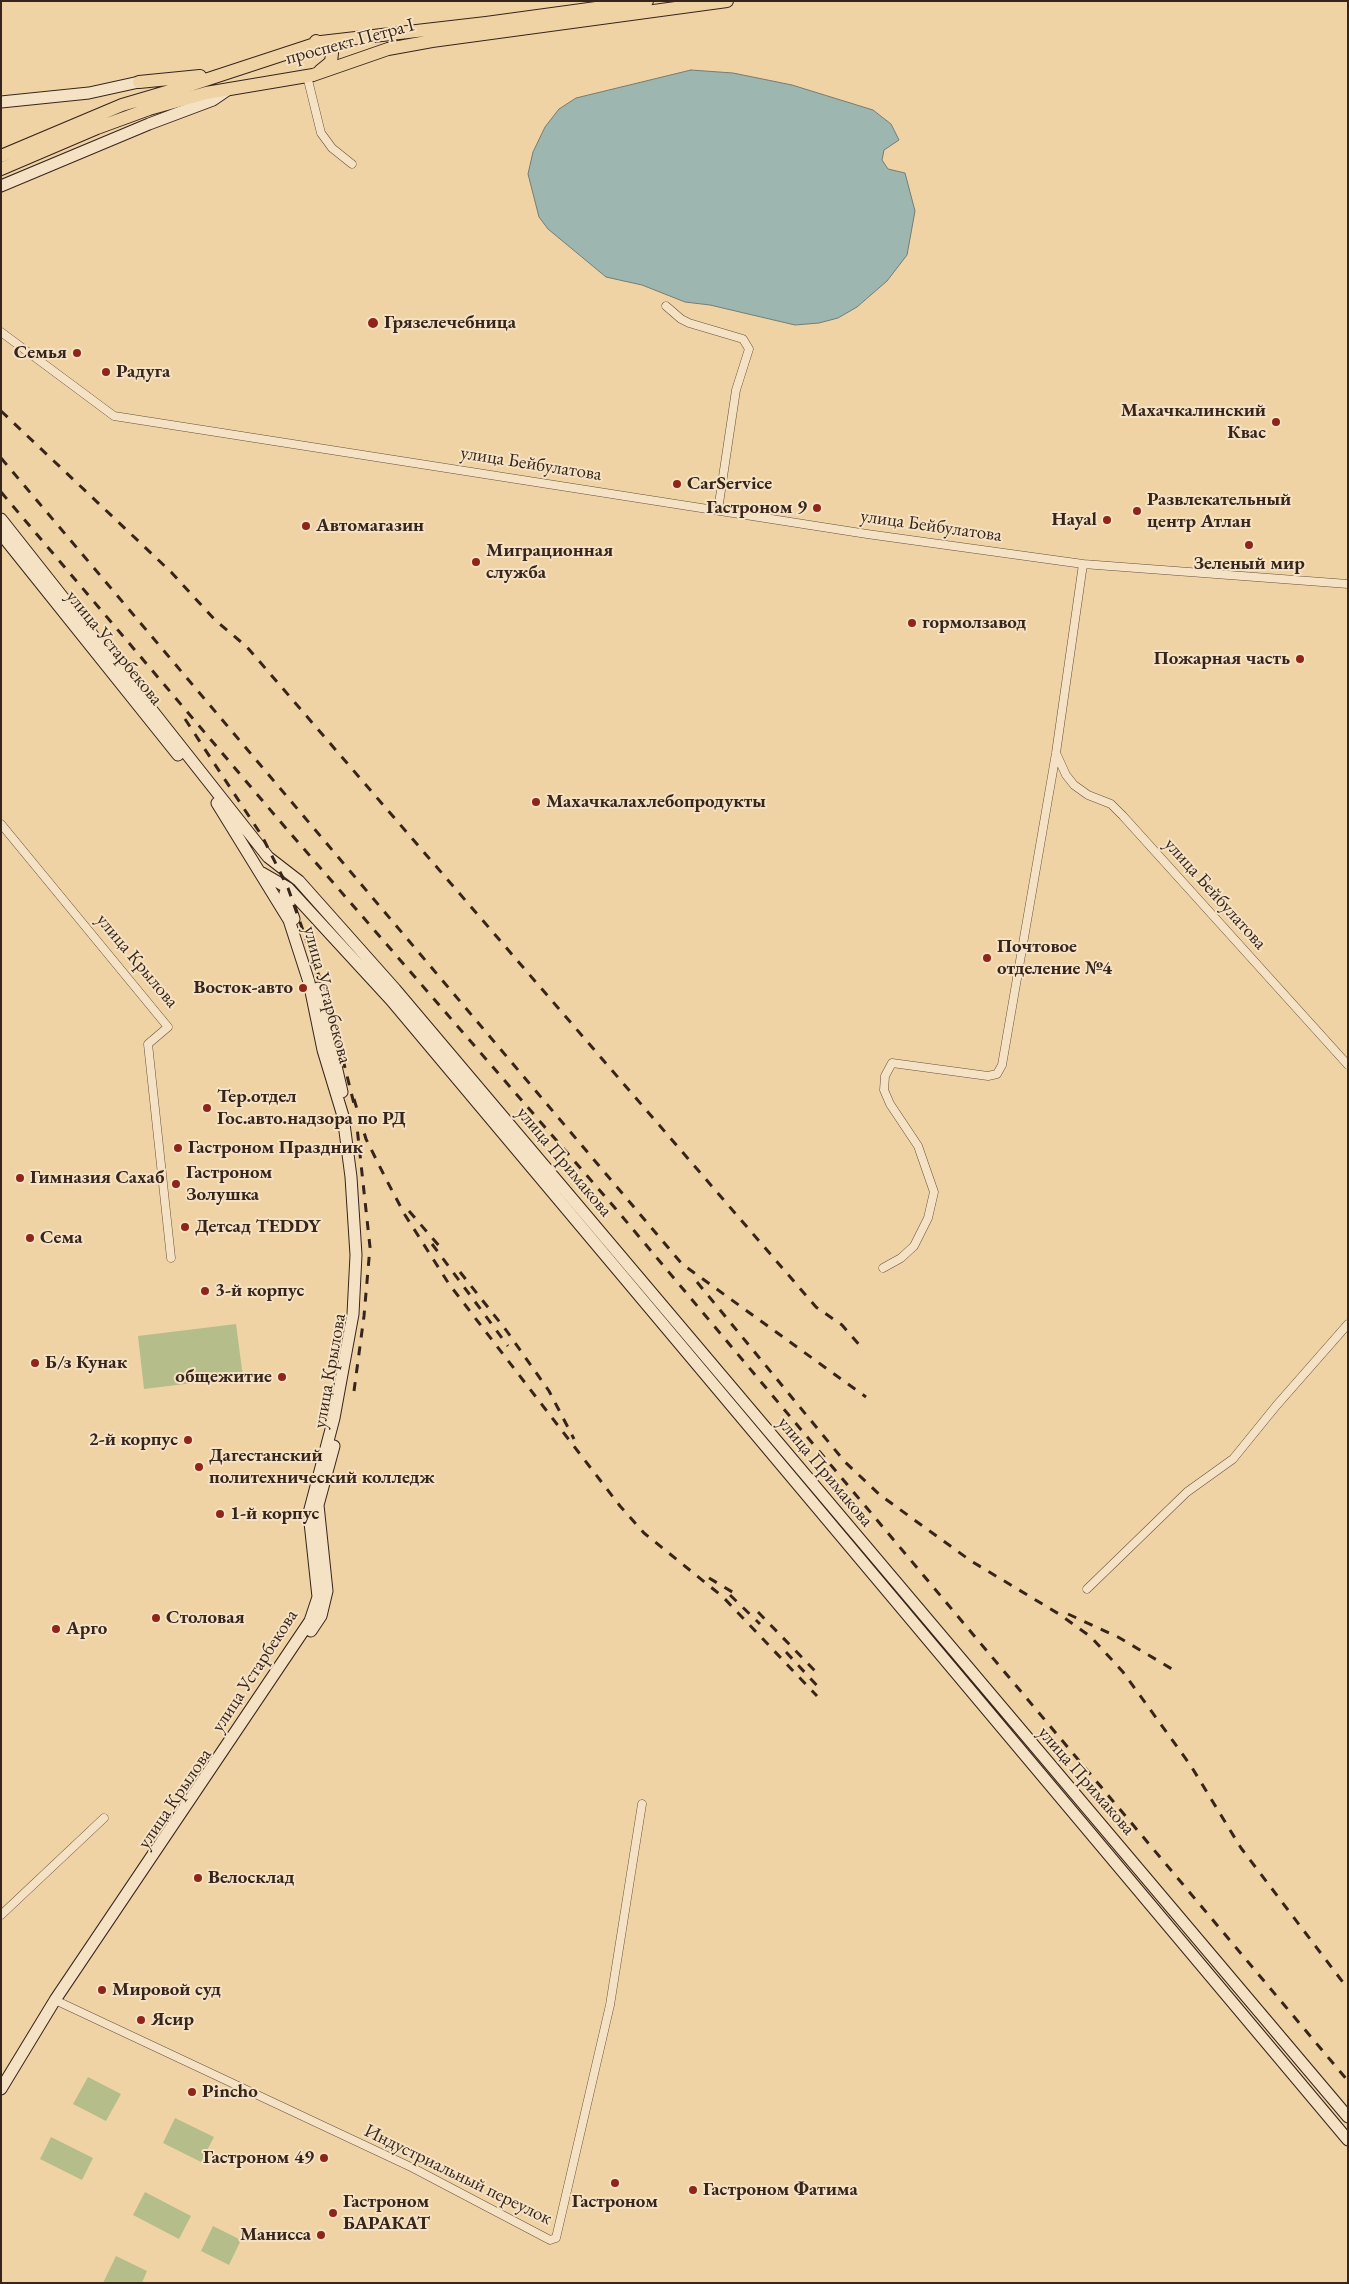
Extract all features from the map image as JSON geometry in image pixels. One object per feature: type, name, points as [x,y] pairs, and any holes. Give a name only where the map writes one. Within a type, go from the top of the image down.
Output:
[{"type":"main road","name":"проспект Петра I","points":[[315,41],[486,23],[646,1]]},
{"type":"main road","name":"проспект Петра I","points":[[1,186],[149,124],[213,100],[230,88],[310,75],[388,49],[432,40],[727,1]]},
{"type":"main road","points":[[1,102],[89,93],[139,82],[200,76],[315,41],[330,49],[331,62],[310,75]]},
{"type":"main road","points":[[1,170],[122,105],[190,85],[315,41]]},
{"type":"main road","points":[[1,156],[126,116],[230,88]]},
{"type":"main road","points":[[1,519],[274,862],[260,872],[287,891]]},
{"type":"main road","name":"улица Устарбекова","points":[[1,534],[219,806],[288,920],[309,982],[323,1050],[342,1116],[355,1226],[353,1314],[348,1348],[334,1418],[309,1513],[318,1597],[310,1621],[56,2001],[1,2089]]},
{"type":"main road","name":"улица Крылова","points":[[1,2094],[56,2001],[316,1625],[321,1616],[327,1591],[318,1505],[328,1474],[346,1394],[358,1314],[361,1219],[347,1114],[333,1046],[316,982],[287,891],[274,862]]},
{"type":"main road","name":"улица Примакова","points":[[274,862],[299,881],[395,989],[1348,2117]]},
{"type":"main road","name":"улица Примакова","points":[[287,891],[391,1000],[484,1109],[1181,1944],[1348,2140]]},
{"type":"street","points":[[310,75],[321,133],[332,148],[352,164]]},
{"type":"street","points":[[666,306],[681,319],[689,323],[743,339],[749,348],[736,390],[718,510]]},
{"type":"street","name":"улица Бейбулатова","points":[[1,332],[114,416],[867,534],[1083,564],[1348,584]]},
{"type":"street","points":[[883,1268],[901,1258],[914,1246],[928,1218],[934,1192],[918,1146],[890,1104],[884,1090],[885,1076],[892,1063],[988,1076],[997,1074],[1002,1065],[1056,753],[1083,564]]},
{"type":"street","name":"улица Бейбулатова","points":[[1056,753],[1066,775],[1074,785],[1088,796],[1111,804],[1348,1065]]},
{"type":"street","name":"улица Крылова","points":[[1,824],[168,1026],[148,1044],[171,1258]]},
{"type":"street","points":[[1087,1590],[1186,1492],[1233,1460],[1286,1394],[1348,1324]]},
{"type":"street","name":"Индустриальный переулок","points":[[56,2001],[413,2168],[550,2240],[556,2238],[610,2005],[642,1804]]},
{"type":"street","points":[[1,1915],[104,1818]]},
{"type":"green space","points":[[236,1324],[243,1377],[144,1389],[138,1336]]},
{"type":"green space","points":[[88,2077],[121,2094],[106,2121],[73,2104]]},
{"type":"green space","points":[[175,2118],[214,2137],[201,2162],[163,2143]]},
{"type":"green space","points":[[51,2137],[93,2158],[82,2180],[40,2159]]},
{"type":"green space","points":[[145,2192],[191,2216],[179,2239],[133,2215]]},
{"type":"green space","points":[[213,2226],[241,2240],[229,2265],[201,2251]]},
{"type":"green space","points":[[116,2256],[147,2271],[142,2283],[103,2283]]},
{"type":"water","points":[[691,70],[733,73],[792,85],[873,110],[891,124],[899,140],[884,150],[882,160],[888,169],[905,173],[915,211],[907,255],[887,281],[857,307],[838,318],[819,323],[795,325],[710,305],[685,302],[642,285],[606,277],[548,229],[539,217],[528,174],[533,152],[545,127],[559,109],[576,98]]},
{"type":"railway","points":[[1,411],[171,572],[215,620],[247,647],[816,1307],[842,1325],[862,1348]]},
{"type":"railway","points":[[1,458],[682,1264],[866,1397]]},
{"type":"railway","points":[[1,492],[278,819],[615,1208],[1348,2081]]},
{"type":"railway","points":[[185,719],[262,836],[288,888],[330,1007],[354,1104]]},
{"type":"railway","points":[[354,1099],[366,1139],[387,1181],[405,1215],[449,1284],[620,1506],[644,1533],[723,1597],[817,1696]]},
{"type":"railway","points":[[354,1391],[364,1316],[370,1247],[357,1127]]},
{"type":"railway","points":[[409,1211],[440,1247]]},
{"type":"railway","points":[[432,1244],[508,1346]]},
{"type":"railway","points":[[460,1272],[506,1330],[549,1391],[574,1439]]},
{"type":"railway","points":[[697,1282],[845,1462],[880,1495],[971,1561],[1059,1614],[1091,1637],[1123,1672],[1191,1766],[1241,1848],[1348,1989]]},
{"type":"railway","points":[[709,1578],[739,1596]]},
{"type":"railway","points":[[730,1595],[760,1624]]},
{"type":"railway","points":[[758,1612],[819,1675]]},
{"type":"railway","points":[[1068,1614],[1118,1637],[1172,1669]]},
{"type":"railway","points":[[786,1652],[821,1690]]},
{"type":"place","name":"Грязелечебница","points":[[373,323]]},
{"type":"place","name":"Семья","points":[[77,353]]},
{"type":"place","name":"Радуга","points":[[106,372]]},
{"type":"place","name":"Махачкалинский Квас","points":[[1276,422]]},
{"type":"place","name":"CarService","points":[[677,484]]},
{"type":"place","name":"Гастроном 9","points":[[817,508]]},
{"type":"place","name":"Развлекательный центр Атлан","points":[[1137,511]]},
{"type":"place","name":"Hayal","points":[[1107,520]]},
{"type":"place","name":"Автомагазин","points":[[306,526]]},
{"type":"place","name":"Зеленый мир","points":[[1249,545]]},
{"type":"place","name":"Миграционная служба","points":[[476,562]]},
{"type":"place","name":"гормолзавод","points":[[912,623]]},
{"type":"place","name":"Пожарная часть","points":[[1300,659]]},
{"type":"place","name":"Махачкалахлебопродукты","points":[[536,802]]},
{"type":"place","name":"Почтовое отделение №4","points":[[987,958]]},
{"type":"place","name":"Восток-авто","points":[[303,988]]},
{"type":"place","name":"Тер.отдел Гос.авто.надзора по РД","points":[[207,1108]]},
{"type":"place","name":"Гастроном Праздник","points":[[178,1148]]},
{"type":"place","name":"Гимназия Сахаб","points":[[20,1178]]},
{"type":"place","name":"Гастроном Золушка","points":[[176,1184]]},
{"type":"place","name":"Детсад TEDDY","points":[[185,1227]]},
{"type":"place","name":"Сема","points":[[30,1238]]},
{"type":"place","name":"3-й корпус","points":[[205,1291]]},
{"type":"place","name":"Б/з Кунак","points":[[35,1363]]},
{"type":"place","name":"общежитие","points":[[282,1377]]},
{"type":"place","name":"2-й корпус","points":[[188,1440]]},
{"type":"place","name":"Дагестанский политехнический колледж","points":[[199,1467]]},
{"type":"place","name":"1-й корпус","points":[[220,1514]]},
{"type":"place","name":"Столовая","points":[[156,1618]]},
{"type":"place","name":"Арго","points":[[56,1629]]},
{"type":"place","name":"Велосклад","points":[[198,1878]]},
{"type":"place","name":"Мировой суд","points":[[102,1990]]},
{"type":"place","name":"Ясир","points":[[141,2020]]},
{"type":"place","name":"Pincho","points":[[192,2092]]},
{"type":"place","name":"Гастроном 49","points":[[324,2158]]},
{"type":"place","name":"Гастроном","points":[[615,2183]]},
{"type":"place","name":"Гастроном Фатима","points":[[693,2190]]},
{"type":"place","name":"Гастроном БАРАКАТ","points":[[333,2213]]},
{"type":"place","name":"Манисса","points":[[321,2235]]}]
